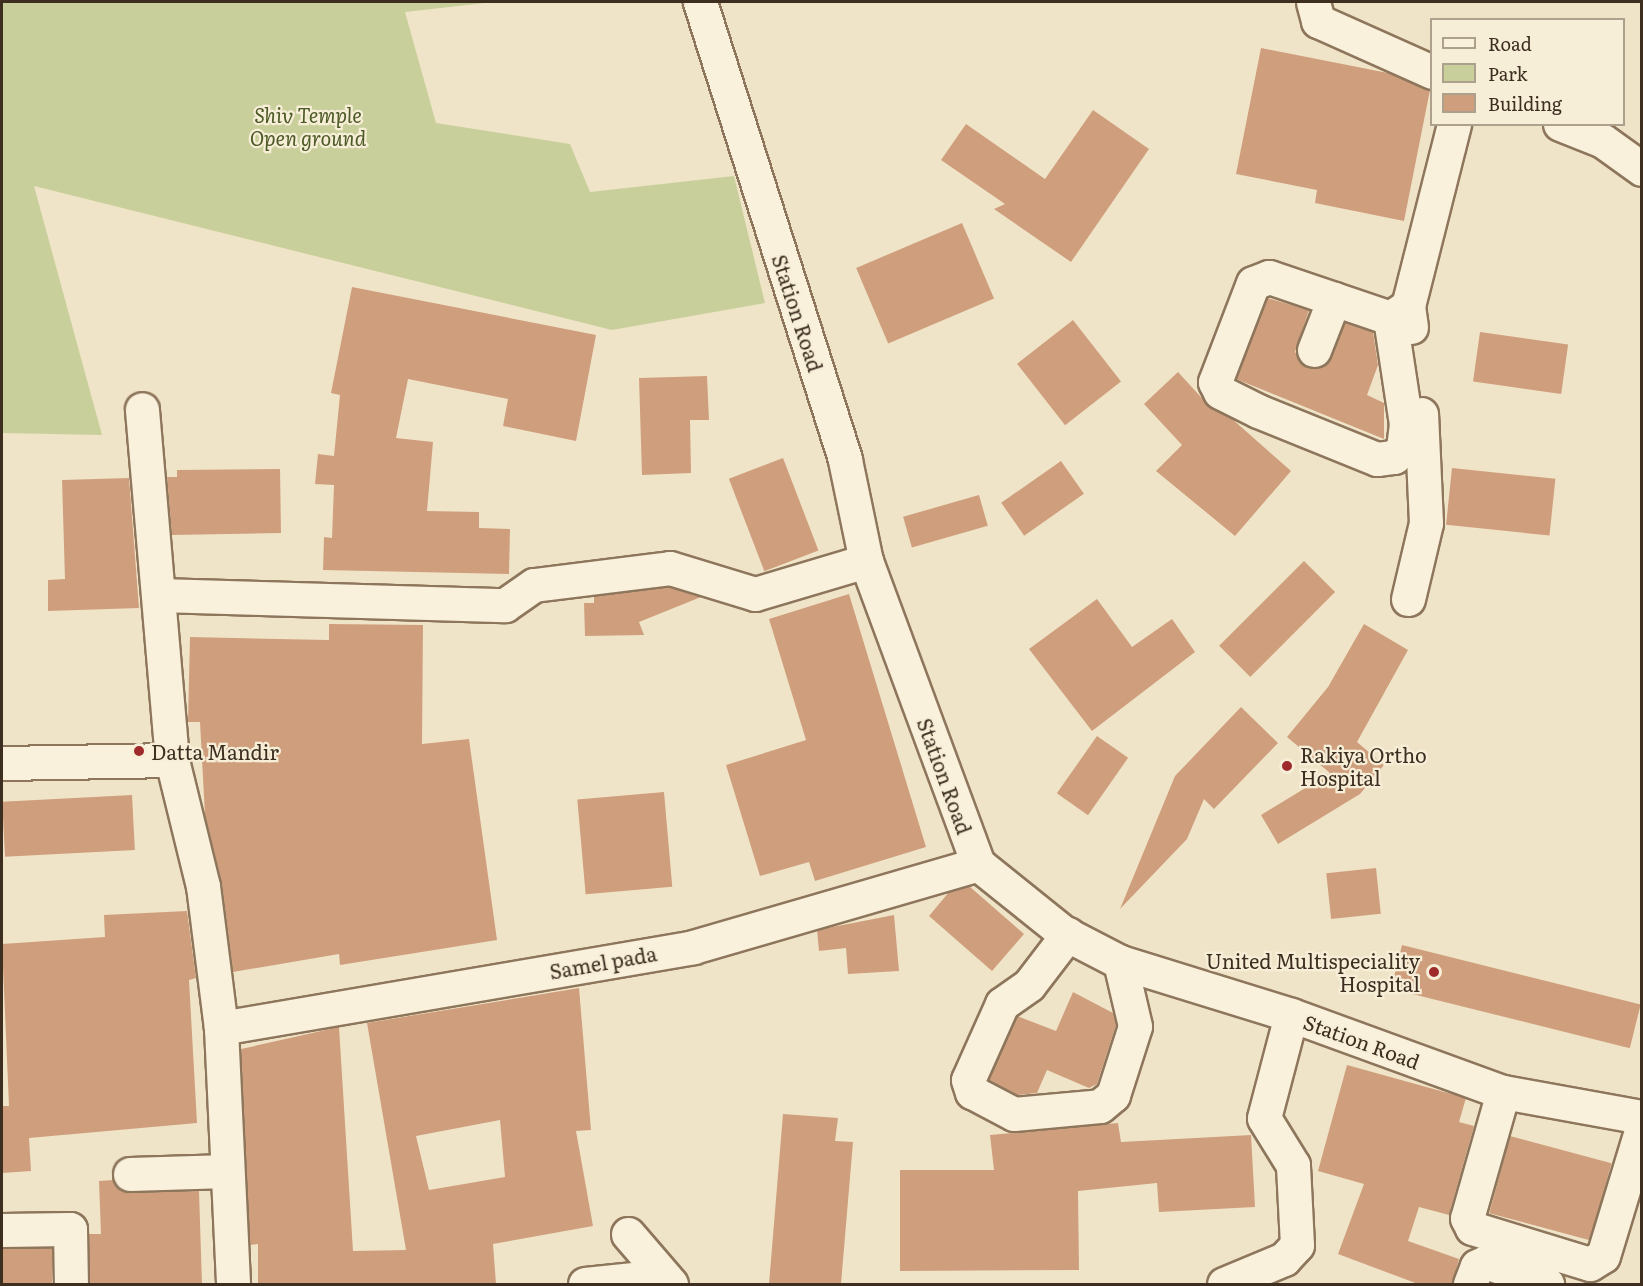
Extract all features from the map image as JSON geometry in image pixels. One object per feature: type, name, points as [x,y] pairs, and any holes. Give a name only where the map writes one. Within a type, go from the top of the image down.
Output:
[{"type":"street","name":"Station Road","points":[[700,2],[845,460],[866,561],[978,864],[1068,934],[1120,962],[1291,1015],[1503,1092],[1641,1117]]},
{"type":"street","points":[[1313,2],[1318,21],[1430,72]]},
{"type":"street","points":[[1399,312],[1334,299],[1269,277],[1253,283],[1215,382],[1220,392],[1377,459],[1394,457],[1402,448],[1406,424],[1399,312],[1453,126]]},
{"type":"street","points":[[1565,126],[1603,141],[1641,169]]},
{"type":"street","points":[[1314,350],[1334,299]]},
{"type":"street","points":[[1399,312],[1419,381],[1426,523],[1408,599]]},
{"type":"street","points":[[142,409],[172,760],[203,886],[221,1028],[217,1171],[211,1236]]},
{"type":"street","points":[[159,595],[505,605],[534,585],[670,568],[755,594],[866,561]]},
{"type":"street","points":[[2,763],[172,760]]},
{"type":"street","name":"Samel pada","points":[[221,1028],[693,946],[978,864]]},
{"type":"street","points":[[1068,934],[1029,985],[1002,1004],[968,1080],[972,1092],[1014,1114],[1086,1109],[1106,1101],[1131,1052],[1136,1026],[1120,962]]},
{"type":"street","points":[[1224,1284],[1284,1259],[1297,1245],[1293,1166],[1264,1118],[1291,1015]]},
{"type":"street","points":[[1503,1092],[1467,1218],[1472,1228],[1590,1264],[1603,1256],[1641,1128]]},
{"type":"street","points":[[130,1174],[217,1171]]},
{"type":"street","points":[[217,1171],[233,1284]]},
{"type":"street","points":[[2,1230],[70,1229],[71,1284]]},
{"type":"street","points":[[628,1234],[667,1280]]},
{"type":"street","points":[[1470,1284],[1477,1266],[1486,1262],[1547,1284]]},
{"type":"street","points":[[589,1284],[667,1280]]},
{"type":"green space","name":"Shiv Temple Open ground","points":[[2,2],[494,2],[405,12],[436,123],[570,144],[590,192],[734,176],[765,303],[612,330],[34,186],[102,435],[2,433]]},
{"type":"building","points":[[1261,48],[1388,73],[1430,90],[1404,221],[1315,203],[1317,190],[1236,174]]},
{"type":"building","points":[[1093,110],[1149,149],[1071,262],[994,209],[1005,204],[941,160],[966,124],[1045,179]]},
{"type":"building","points":[[962,223],[994,298],[888,343],[856,268]]},
{"type":"building","points":[[352,287],[596,335],[576,441],[503,426],[508,399],[408,379],[396,438],[433,442],[427,511],[479,512],[479,528],[510,529],[509,574],[323,570],[324,537],[332,538],[334,485],[315,484],[318,454],[334,456],[340,395],[331,393]]},
{"type":"building","points":[[1267,298],[1309,310],[1295,352],[1308,368],[1326,364],[1345,323],[1373,332],[1378,365],[1367,395],[1384,403],[1384,439],[1236,379]]},
{"type":"building","points":[[1073,320],[1121,381],[1065,425],[1017,364]]},
{"type":"building","points":[[1480,332],[1568,344],[1561,394],[1473,382]]},
{"type":"building","points":[[1178,372],[1211,408],[1231,418],[1291,471],[1235,536],[1156,471],[1182,445],[1144,404]]},
{"type":"building","points":[[707,376],[709,420],[690,420],[691,473],[642,475],[639,378]]},
{"type":"building","points":[[783,458],[818,550],[764,571],[729,479]]},
{"type":"building","points":[[1061,461],[1084,494],[1024,536],[1001,503]]},
{"type":"building","points":[[1452,468],[1555,479],[1549,536],[1446,525]]},
{"type":"building","points":[[280,469],[281,533],[172,535],[167,477],[177,477],[177,470]]},
{"type":"building","points":[[129,478],[139,608],[48,611],[48,580],[65,579],[62,480]]},
{"type":"building","points":[[979,495],[988,526],[912,548],[903,517]]},
{"type":"building","points":[[1304,561],[1335,592],[1250,677],[1219,646]]},
{"type":"building","points":[[668,587],[701,597],[639,622],[644,635],[585,636],[584,603],[594,603],[594,596]]},
{"type":"building","points":[[849,594],[926,847],[815,881],[809,862],[760,876],[726,765],[806,740],[769,619]]},
{"type":"building","points":[[1097,599],[1132,647],[1172,619],[1195,652],[1092,731],[1029,649]]},
{"type":"building","points":[[329,624],[423,625],[422,744],[469,739],[497,940],[340,965],[339,954],[233,972],[222,884],[205,815],[200,722],[188,722],[190,637],[329,640]]},
{"type":"building","points":[[1364,624],[1408,650],[1357,742],[1384,765],[1360,794],[1278,844],[1261,815],[1330,773],[1287,737],[1328,687]]},
{"type":"building","points":[[1241,707],[1278,743],[1214,809],[1204,799],[1187,839],[1120,909],[1175,776]]},
{"type":"building","points":[[1097,736],[1128,758],[1088,815],[1057,793]]},
{"type":"building","points":[[664,792],[672,887],[586,894],[577,800]]},
{"type":"building","points":[[132,795],[135,850],[5,857],[2,802]]},
{"type":"building","points":[[1376,868],[1381,914],[1331,919],[1326,873]]},
{"type":"building","points":[[969,886],[1024,934],[992,971],[929,916],[949,892]]},
{"type":"building","points":[[187,911],[196,978],[189,980],[197,1123],[29,1138],[31,1171],[2,1173],[2,1106],[9,1106],[2,944],[105,937],[104,915]]},
{"type":"building","points":[[894,915],[899,971],[848,974],[846,948],[819,951],[817,930]]},
{"type":"building","points":[[1402,945],[1641,1005],[1630,1048],[1391,989]]},
{"type":"building","points":[[579,988],[591,1130],[576,1131],[593,1226],[493,1244],[496,1284],[258,1284],[258,1244],[250,1245],[241,1049],[339,1027],[353,1251],[406,1250],[367,1023]],"holes":[[[500,1120],[505,1177],[429,1190],[416,1136]]]},
{"type":"building","points":[[1073,992],[1113,1013],[1116,1025],[1097,1084],[1089,1088],[1047,1070],[1037,1093],[1018,1095],[989,1080],[1017,1016],[1056,1031]]},
{"type":"building","points":[[1347,1065],[1466,1098],[1459,1122],[1474,1126],[1449,1215],[1419,1207],[1408,1241],[1459,1259],[1452,1284],[1418,1284],[1338,1254],[1364,1184],[1318,1171]]},
{"type":"building","points":[[783,1114],[838,1118],[835,1141],[853,1142],[841,1284],[769,1284]]},
{"type":"building","points":[[1118,1123],[1121,1142],[1251,1135],[1255,1207],[1159,1212],[1157,1183],[1078,1191],[1079,1270],[900,1271],[900,1170],[994,1170],[990,1135]]},
{"type":"building","points":[[1510,1136],[1611,1163],[1591,1240],[1489,1213]]},
{"type":"building","points":[[113,1180],[130,1193],[199,1191],[202,1284],[90,1284],[89,1234],[101,1234],[99,1181]]},
{"type":"building","points":[[2,1248],[52,1248],[52,1284],[2,1284]]},
{"type":"place","name":"Datta Mandir","points":[[139,751]]},
{"type":"place","name":"Rakiya Ortho Hospital","points":[[1287,766]]},
{"type":"place","name":"United Multispeciality Hospital","points":[[1434,972]]}]
